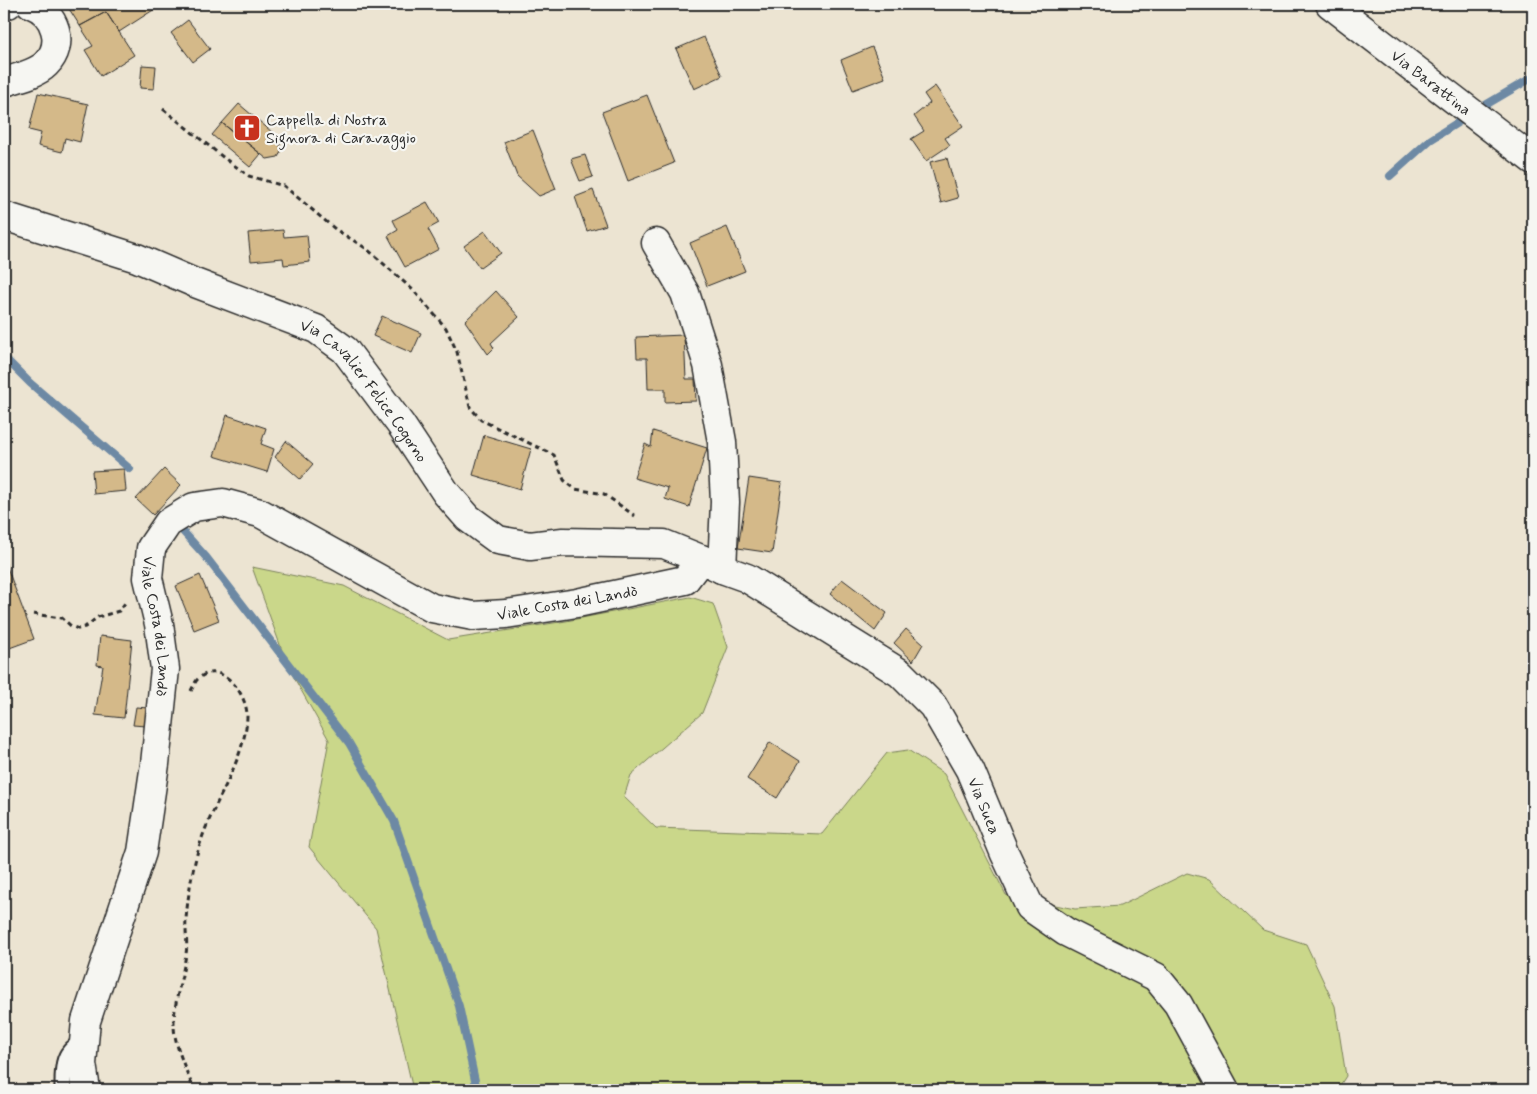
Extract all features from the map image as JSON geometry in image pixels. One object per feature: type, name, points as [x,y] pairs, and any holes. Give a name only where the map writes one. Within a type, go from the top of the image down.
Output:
[{"type":"street","points":[[4,82],[36,71],[46,64],[53,54],[57,42],[56,30],[51,19],[43,10],[31,4]]},
{"type":"street","name":"Via Barattina","points":[[1330,4],[1533,160]]},
{"type":"street","name":"Via Cavalier Felice Cogorno","points":[[4,216],[137,258],[195,283],[316,329],[345,350],[401,426],[446,493],[468,518],[498,540],[530,546],[563,542],[664,544],[712,564]]},
{"type":"street","points":[[656,242],[685,293],[708,365],[722,442],[725,502],[712,564]]},
{"type":"street","name":"Viale Costa dei Landò","points":[[86,1090],[82,1064],[86,1021],[142,852],[155,764],[165,669],[159,624],[148,578],[151,548],[168,523],[194,507],[223,503],[260,513],[432,608],[473,616],[506,614],[577,603],[685,580],[712,564]]},
{"type":"street","name":"Via Suea","points":[[712,564],[746,578],[900,674],[933,706],[970,770],[1005,854],[1030,907],[1066,932],[1156,977],[1178,1004],[1225,1090]]},
{"type":"lane","points":[[63,1090],[63,1068],[67,1053],[76,1045],[85,1041]]},
{"type":"path","points":[[163,109],[249,176],[284,186],[335,229],[367,249],[414,291],[446,328],[457,352],[470,407],[481,420],[554,455],[564,480],[575,489],[604,494],[644,522],[664,544]]},
{"type":"path","points":[[33,614],[62,618],[78,629],[91,623],[98,617],[119,611],[124,606],[126,600]]},
{"type":"path","points":[[191,692],[197,679],[207,674],[220,674],[233,681],[242,695],[247,714],[245,737],[201,841],[186,921],[187,952],[174,1022],[178,1043],[194,1090]]},
{"type":"green space","points":[[252,567],[344,586],[448,640],[566,621],[690,597],[713,604],[728,647],[702,713],[631,775],[624,797],[656,828],[822,834],[887,753],[908,750],[944,774],[1006,895],[1075,909],[1120,906],[1187,873],[1209,879],[1263,930],[1306,944],[1335,1006],[1346,1076],[1337,1090],[413,1090],[376,928],[309,847],[329,740],[288,667]]},
{"type":"building","points":[[66,4],[161,5],[119,32],[106,12],[80,26]]},
{"type":"building","points":[[106,12],[134,55],[101,76],[85,50],[93,46],[80,26]]},
{"type":"building","points":[[188,20],[210,49],[193,62],[171,33]]},
{"type":"building","points":[[704,37],[722,76],[694,89],[676,49]]},
{"type":"building","points":[[872,47],[885,78],[853,90],[841,60]]},
{"type":"building","points":[[142,65],[156,66],[154,89],[140,88]]},
{"type":"building","points":[[935,86],[963,126],[945,138],[950,145],[926,161],[911,139],[924,131],[914,116],[930,103],[924,94]]},
{"type":"building","points":[[38,93],[88,104],[80,142],[65,138],[62,152],[38,146],[41,133],[29,130]]},
{"type":"building","points":[[647,95],[674,163],[628,181],[602,112]]},
{"type":"building","name":"Cappella di Nostra Signora di Caravaggio","points":[[239,104],[279,138],[281,152],[278,157],[267,159],[222,123]]},
{"type":"building","points":[[222,123],[261,154],[250,167],[212,135]]},
{"type":"building","points":[[533,130],[556,189],[539,196],[517,176],[504,142]]},
{"type":"building","points":[[585,155],[593,177],[580,181],[571,159]]},
{"type":"building","points":[[947,158],[958,198],[941,203],[930,162]]},
{"type":"building","points":[[593,190],[606,225],[587,231],[575,197]]},
{"type":"building","points":[[427,202],[439,223],[428,229],[439,249],[405,267],[388,236],[398,230],[393,220]]},
{"type":"building","points":[[727,227],[745,271],[707,286],[690,243]]},
{"type":"building","points":[[283,230],[284,237],[307,235],[310,262],[284,265],[283,258],[251,261],[248,233]]},
{"type":"building","points":[[485,231],[501,253],[480,268],[464,246]]},
{"type":"building","points":[[496,291],[519,317],[491,343],[494,348],[488,354],[465,321]]},
{"type":"building","points":[[382,316],[421,333],[412,353],[373,336]]},
{"type":"building","points":[[684,335],[686,379],[695,379],[696,401],[665,402],[665,389],[648,389],[647,358],[637,358],[636,337]]},
{"type":"building","points":[[227,415],[266,428],[261,444],[274,449],[267,472],[214,456]]},
{"type":"building","points":[[653,431],[707,448],[689,507],[665,499],[668,488],[634,478],[645,444],[651,447]]},
{"type":"building","points":[[484,435],[531,449],[520,489],[473,475]]},
{"type":"building","points":[[286,441],[313,464],[300,479],[275,457]]},
{"type":"building","points":[[124,469],[126,491],[94,494],[92,471]]},
{"type":"building","points":[[164,469],[181,485],[153,515],[136,499]]},
{"type":"building","points":[[749,478],[782,483],[772,553],[738,548]]},
{"type":"building","points":[[4,563],[34,639],[4,650]]},
{"type":"building","points":[[200,575],[219,620],[194,630],[176,586]]},
{"type":"building","points":[[842,579],[887,613],[875,631],[830,594]]},
{"type":"building","points":[[906,629],[923,644],[913,661],[894,643]]},
{"type":"building","points":[[100,636],[132,640],[124,718],[95,715],[103,666],[97,665]]},
{"type":"building","points":[[136,707],[148,708],[145,726],[133,725]]},
{"type":"building","points":[[770,742],[800,761],[777,798],[747,779]]},
{"type":"waterway","points":[[1477,110],[1533,77]]},
{"type":"waterway","points":[[1390,176],[1430,140],[1468,116]]},
{"type":"waterway","points":[[4,357],[30,383],[130,469]]},
{"type":"waterway","points":[[178,526],[206,557],[349,743],[394,821],[459,1006],[477,1090]]},
{"type":"place","name":"Cappella di Nostra Signora di Caravaggio","points":[[247,128]]}]
